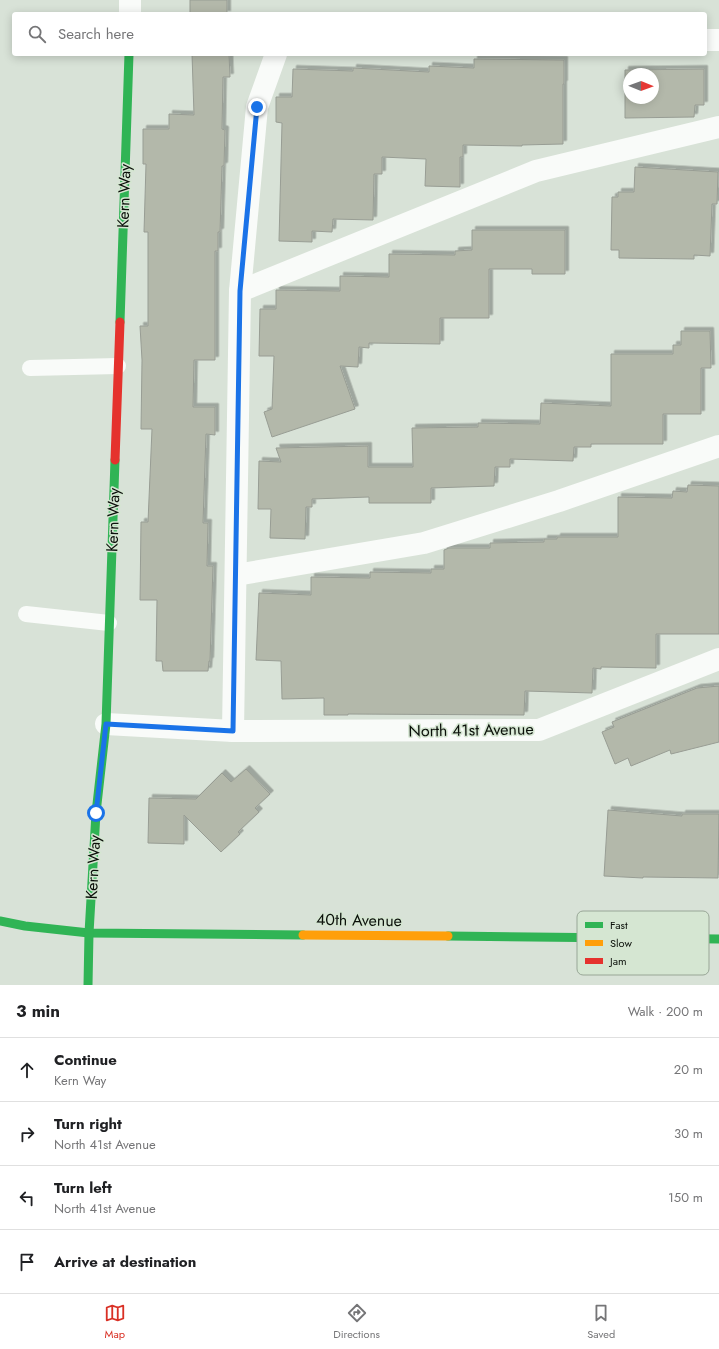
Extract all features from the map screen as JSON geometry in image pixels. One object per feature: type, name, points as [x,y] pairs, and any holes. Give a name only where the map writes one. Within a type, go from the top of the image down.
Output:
[{"type":"street","points":[[130,0],[130,12]]},
{"type":"street","points":[[707,40],[719,40]]},
{"type":"street","name":"Kern Way","points":[[88,985],[89,933],[96,813],[106,724],[129,56]]},
{"type":"street","points":[[233,731],[240,291],[257,107],[275,56]]},
{"type":"street","points":[[240,291],[536,170],[719,126]]},
{"type":"street","points":[[236,575],[424,543],[559,502],[719,446]]},
{"type":"street","name":"North 41st Avenue","points":[[106,724],[233,731],[539,730],[719,659]]},
{"type":"street","name":"40th Avenue","points":[[0,921],[25,926],[89,933],[577,938]]},
{"type":"street","name":"40th Avenue","points":[[709,939],[719,939]]},
{"type":"lane","points":[[30,368],[118,366]]},
{"type":"lane","points":[[26,614],[109,623]]},
{"type":"building","points":[[190,0],[227,0],[227,12],[190,12]]},
{"type":"building","points":[[192,56],[229,56],[230,77],[223,77],[222,129],[225,130],[224,166],[222,166],[218,251],[215,251],[215,360],[194,360],[193,407],[215,407],[215,435],[206,434],[203,523],[208,523],[207,566],[213,566],[210,661],[208,671],[163,671],[162,661],[156,661],[157,600],[140,600],[141,522],[148,522],[152,429],[141,429],[142,360],[140,326],[148,326],[148,232],[144,232],[146,164],[143,164],[143,129],[169,129],[169,114],[194,115]]},
{"type":"building","points":[[474,59],[564,60],[563,144],[522,146],[463,145],[463,157],[460,157],[460,187],[425,186],[426,159],[382,157],[382,174],[374,174],[373,220],[333,219],[332,232],[312,231],[312,242],[279,241],[282,123],[276,122],[276,97],[292,97],[293,69],[353,71],[353,68],[429,72],[429,66],[474,68]]},
{"type":"building","points":[[704,69],[704,105],[695,105],[694,117],[625,118],[625,104],[659,104],[659,70]]},
{"type":"building","points":[[635,167],[718,172],[717,204],[712,204],[710,256],[694,255],[694,259],[619,258],[619,250],[611,250],[612,197],[618,197],[618,192],[634,192]]},
{"type":"building","points":[[472,230],[565,230],[565,274],[532,274],[532,269],[489,269],[489,318],[440,318],[440,344],[369,343],[369,348],[359,347],[358,367],[340,366],[355,409],[272,437],[264,412],[272,409],[274,356],[259,356],[260,309],[276,309],[276,290],[340,291],[340,276],[389,277],[389,254],[455,255],[455,251],[472,250]]},
{"type":"building","points":[[681,331],[710,331],[711,368],[701,368],[701,414],[663,414],[663,444],[591,444],[591,447],[574,447],[573,461],[510,459],[510,467],[495,467],[494,486],[431,488],[431,503],[369,503],[369,497],[312,499],[312,507],[306,507],[305,539],[270,538],[271,509],[258,509],[259,461],[281,462],[276,448],[368,446],[368,467],[413,467],[412,428],[478,427],[478,423],[540,424],[541,403],[611,406],[611,354],[673,354],[673,345],[681,345]]},
{"type":"building","points":[[688,485],[719,486],[719,634],[656,634],[656,668],[593,668],[592,693],[525,691],[524,715],[324,715],[324,698],[282,699],[281,661],[256,660],[259,593],[311,595],[311,577],[370,578],[370,572],[431,573],[431,569],[444,569],[444,550],[449,548],[490,548],[490,543],[544,542],[544,539],[557,539],[557,537],[618,537],[618,497],[672,498],[673,491],[687,492]]},
{"type":"building","points":[[719,686],[719,742],[671,754],[670,750],[631,766],[628,758],[615,764],[602,732],[614,727],[612,722],[697,688]]},
{"type":"building","points":[[246,769],[270,794],[255,808],[259,812],[238,832],[240,834],[221,852],[184,815],[184,844],[148,843],[149,798],[196,799],[222,773],[231,782]]},
{"type":"building","points":[[608,810],[682,816],[682,814],[719,814],[718,878],[643,878],[604,876]]},
{"type":"traffic: fast","points":[[120,322],[129,56]]},
{"type":"traffic: fast","points":[[88,985],[89,933],[96,813],[106,724],[115,460]]},
{"type":"traffic: fast","points":[[0,921],[25,926],[89,933],[303,935]]},
{"type":"traffic: fast","points":[[448,936],[577,937]]},
{"type":"traffic: fast","points":[[709,939],[719,939]]},
{"type":"traffic: slow","points":[[303,935],[448,936]]},
{"type":"traffic: jam","points":[[115,460],[120,322]]},
{"type":"route","points":[[96,813],[106,724],[233,731],[240,291],[257,107]]}]
